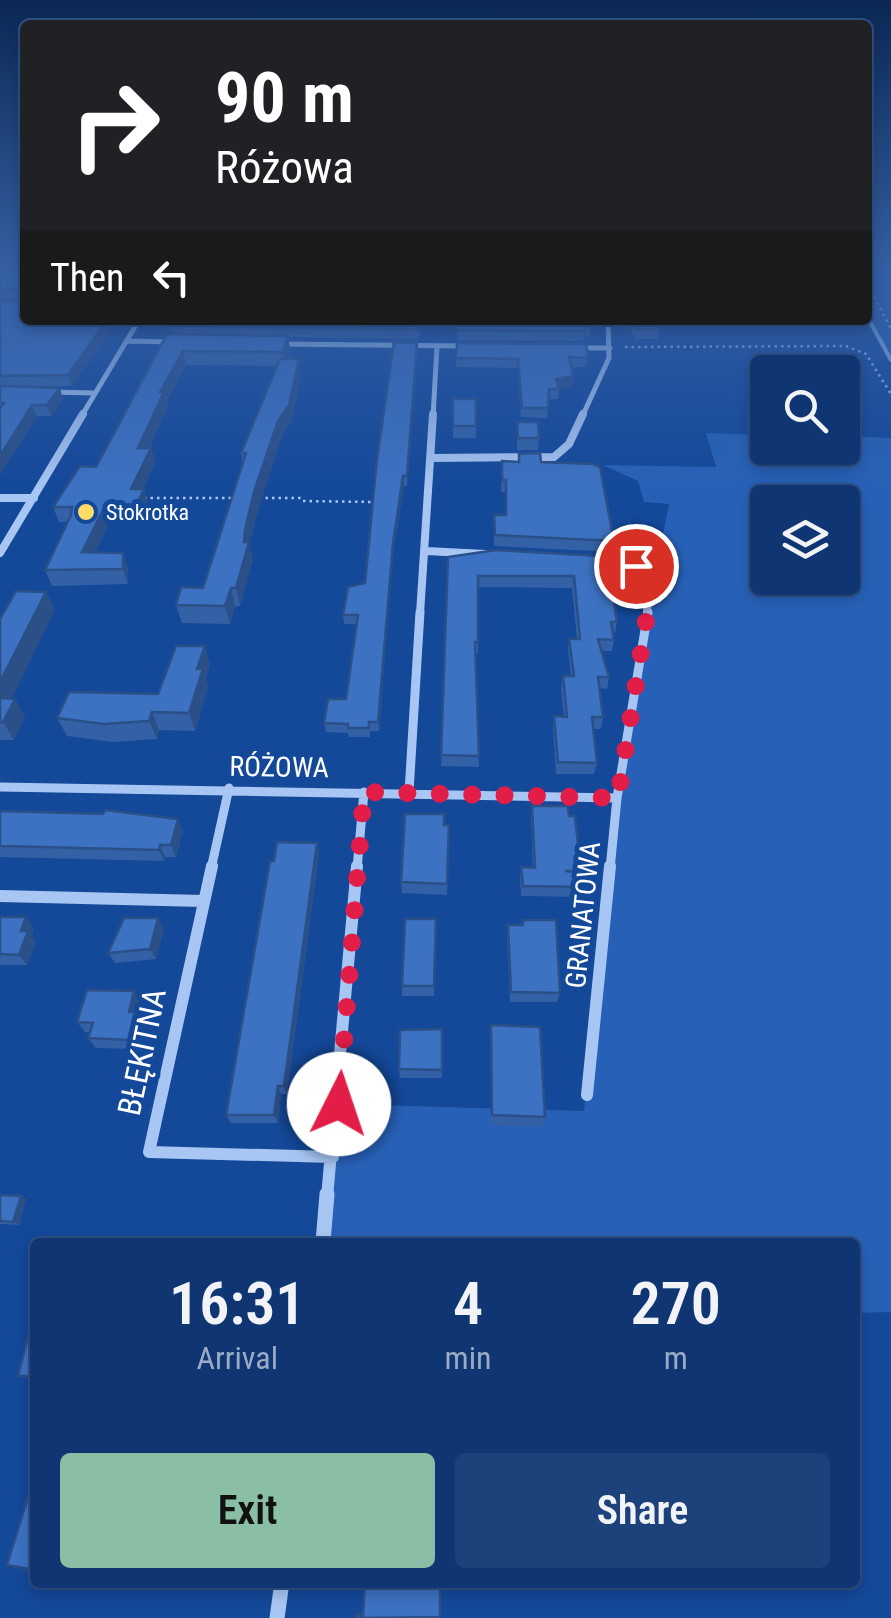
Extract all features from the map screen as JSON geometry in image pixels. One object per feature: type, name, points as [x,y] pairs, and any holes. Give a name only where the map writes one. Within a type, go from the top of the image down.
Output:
[{"type":"street","points":[[0,552],[128,338]]},
{"type":"street","points":[[431,458],[554,457],[569,444],[610,347],[609,338]]},
{"type":"street","points":[[126,341],[180,342]]},
{"type":"street","points":[[269,344],[476,346]]},
{"type":"street","points":[[409,792],[438,346]]},
{"type":"street","points":[[572,348],[610,347]]},
{"type":"street","points":[[38,392],[94,393]]},
{"type":"street","points":[[0,498],[34,498]]},
{"type":"street","points":[[426,552],[504,554]]},
{"type":"street","name":"GRANATOWA","points":[[587,1096],[618,798],[648,608],[648,578],[636,566],[602,558]]},
{"type":"street","name":"RÓŻOWA","points":[[0,786],[618,798]]},
{"type":"street","name":"BŁĘKITNA","points":[[229,788],[149,1152],[333,1156]]},
{"type":"street","points":[[323,1238],[364,792]]},
{"type":"street","points":[[0,896],[203,900]]},
{"type":"street","points":[[277,1618],[281,1588]]},
{"type":"path","points":[[610,347],[846,346],[866,354],[891,394]]},
{"type":"path","points":[[130,498],[375,502]]},
{"type":"shaded area","points":[[879,338],[891,338],[891,360]]},
{"type":"shaded area","points":[[706,433],[750,434],[750,465],[860,465],[860,437],[891,438],[891,1312],[860,1313],[860,1238],[323,1238],[339,1104],[584,1111],[617,798],[648,609],[648,578],[636,565],[660,550],[669,504],[644,502],[638,481],[603,465],[716,467]]},
{"type":"building","points":[[0,338],[95,338],[68,375],[0,376]]},
{"type":"building","points":[[165,338],[288,338],[283,352],[183,351],[160,392],[164,392],[138,448],[151,448],[131,489],[144,489],[135,508],[104,508],[82,552],[123,553],[123,569],[45,570],[72,507],[53,507],[80,466],[96,467]]},
{"type":"building","points":[[394,342],[417,343],[407,476],[403,476],[393,544],[378,722],[369,722],[369,728],[348,728],[348,724],[324,723],[328,699],[346,699],[358,615],[343,615],[348,587],[365,583]]},
{"type":"building","points":[[457,343],[586,344],[588,354],[586,358],[569,357],[573,376],[556,379],[559,389],[549,389],[548,408],[522,408],[518,359],[456,358]]},
{"type":"building","points":[[280,359],[299,359],[289,405],[278,421],[254,492],[245,530],[244,542],[249,542],[236,588],[231,588],[225,606],[176,605],[181,587],[203,588],[246,453],[241,453]]},
{"type":"building","points":[[0,386],[60,388],[47,405],[32,405],[0,456],[0,408],[4,403],[0,403]]},
{"type":"building","points":[[453,399],[476,399],[476,426],[453,426]]},
{"type":"building","points":[[517,422],[538,422],[539,438],[518,438]]},
{"type":"building","points":[[540,453],[541,462],[600,467],[614,541],[495,535],[494,515],[506,515],[502,461],[519,462],[519,454]]},
{"type":"building","points":[[496,550],[617,557],[624,583],[611,583],[617,622],[611,622],[614,640],[598,639],[609,677],[598,677],[603,717],[592,717],[597,763],[558,762],[554,716],[567,717],[563,676],[574,676],[569,639],[580,639],[574,576],[478,576],[475,642],[479,756],[441,755],[448,557]]},
{"type":"building","points":[[16,591],[46,592],[0,682],[0,619]]},
{"type":"building","points":[[176,646],[205,646],[197,669],[203,669],[189,713],[152,712],[149,721],[104,724],[57,718],[69,692],[158,694]]},
{"type":"building","points":[[0,698],[15,699],[3,722],[0,722]]},
{"type":"building","points":[[532,806],[568,806],[569,816],[575,816],[581,871],[565,871],[587,873],[586,887],[523,886],[521,867],[535,868]]},
{"type":"building","points":[[105,810],[178,819],[171,845],[160,845],[159,850],[0,846],[0,811],[103,814]]},
{"type":"building","points":[[405,814],[444,814],[444,825],[449,825],[447,884],[401,882]]},
{"type":"building","points":[[277,842],[317,843],[284,1086],[278,1086],[274,1115],[226,1115],[270,861],[274,861]]},
{"type":"building","points":[[0,917],[26,917],[21,931],[28,931],[19,955],[0,954]]},
{"type":"building","points":[[124,918],[158,918],[150,949],[108,953]]},
{"type":"building","points":[[405,919],[436,919],[434,986],[402,986]]},
{"type":"building","points":[[523,920],[556,920],[560,993],[511,992],[508,925],[523,925]]},
{"type":"building","points":[[87,990],[134,991],[129,1012],[135,1012],[128,1040],[88,1038],[93,1023],[77,1022]]},
{"type":"building","points":[[491,1025],[540,1027],[545,1117],[492,1115]]},
{"type":"building","points":[[442,1029],[442,1070],[399,1069],[400,1030]]},
{"type":"building","points":[[0,1195],[21,1196],[13,1222],[0,1221]]},
{"type":"building","points":[[29,1333],[30,1333],[30,1376],[18,1376]]},
{"type":"building","points":[[29,1494],[30,1494],[30,1569],[7,1565]]},
{"type":"building","points":[[365,1588],[440,1588],[440,1617],[356,1618],[363,1616]]},
{"type":"waterway","points":[[879,338],[891,360]]},
{"type":"place","name":"Stokrotka","points":[[86,512]]},
{"type":"route","points":[[339,1104],[364,792],[618,798],[648,608],[648,578],[636,566]]}]
